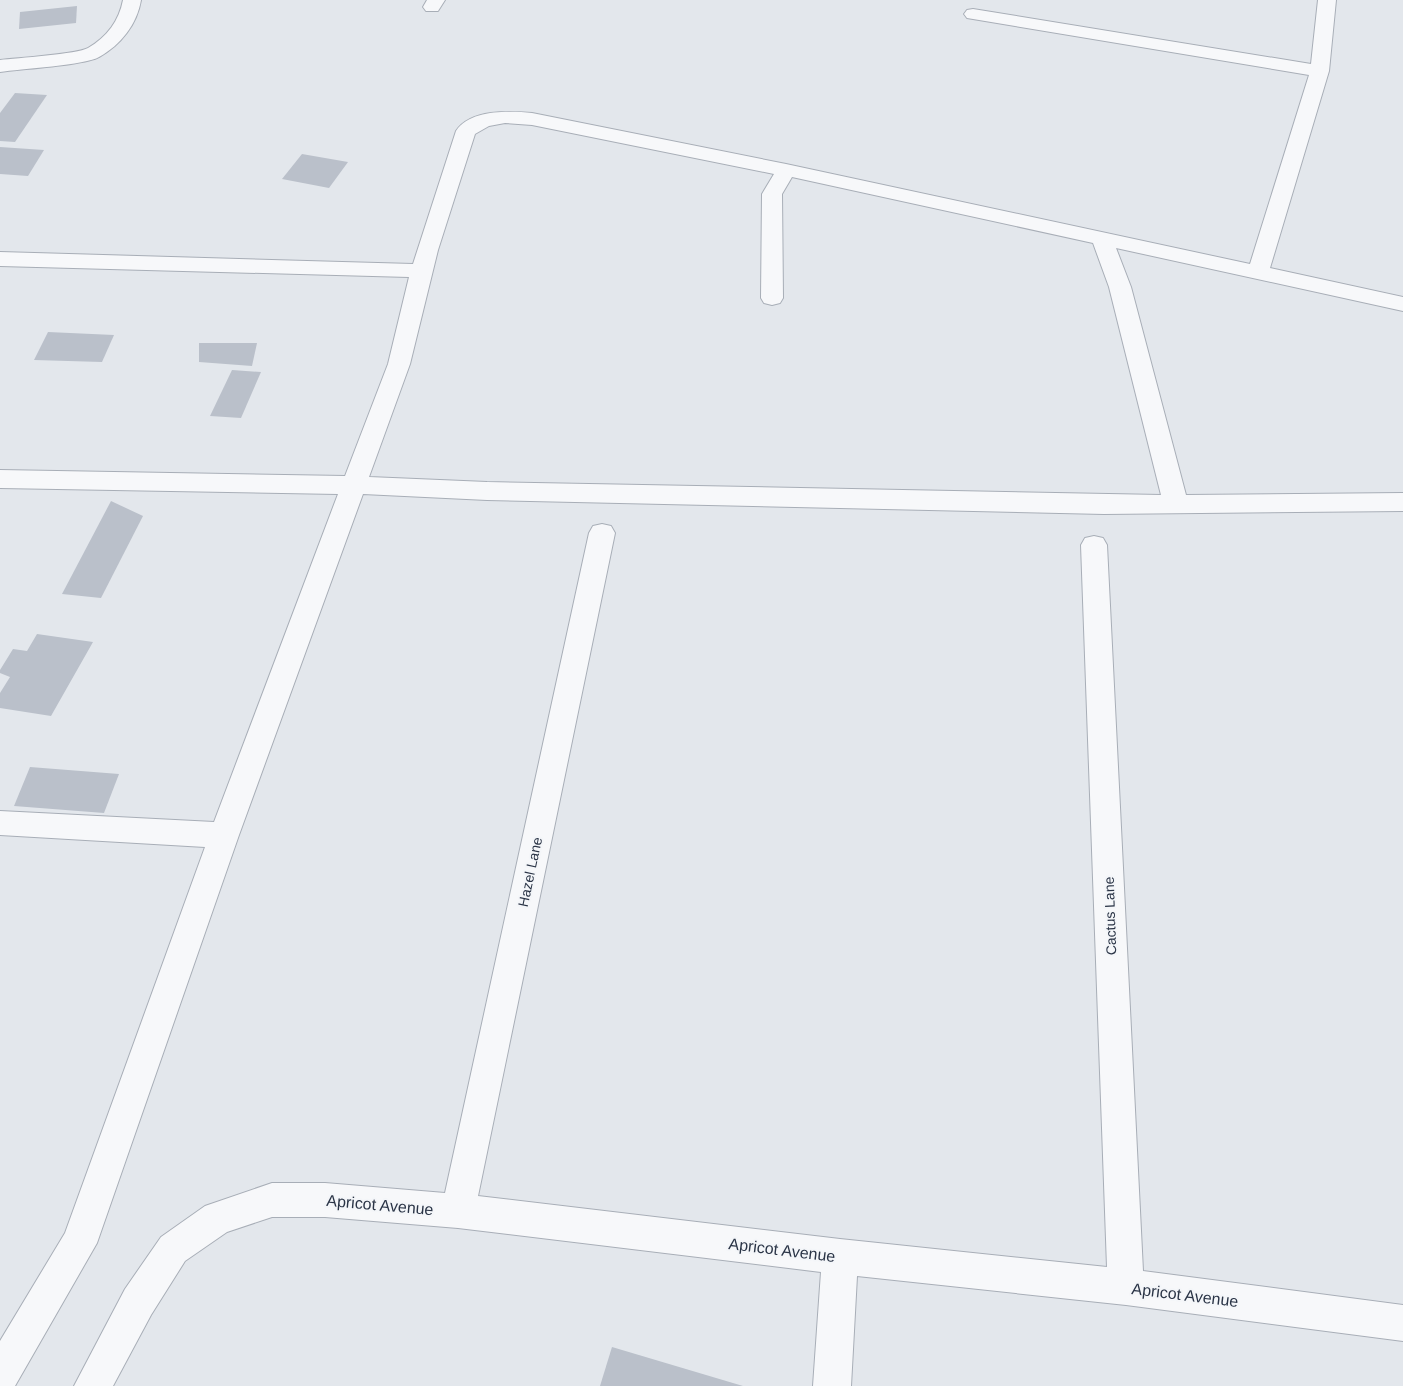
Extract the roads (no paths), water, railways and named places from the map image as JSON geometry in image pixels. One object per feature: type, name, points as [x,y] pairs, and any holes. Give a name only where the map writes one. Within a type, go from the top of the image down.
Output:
[{"type":"street","points":[[0,66],[92,54],[119,30],[129,17],[132,0]]},
{"type":"street","points":[[1258,272],[1320,71],[1327,0]]},
{"type":"street","points":[[973,14],[1320,71]]},
{"type":"street","points":[[4,1362],[79,1243],[224,835],[399,364],[422,271],[466,131],[483,120],[508,116],[532,118],[786,170],[1103,241],[1258,272],[1403,304]]},
{"type":"street","points":[[772,298],[772,194],[786,170]]},
{"type":"street","points":[[1103,241],[1120,287],[1176,504]]},
{"type":"street","points":[[0,259],[422,271]]},
{"type":"street","points":[[0,479],[353,485],[487,491],[1104,505],[1403,502]]},
{"type":"street","name":"Hazel Lane","points":[[458,1211],[602,533]]},
{"type":"street","name":"Cactus Lane","points":[[1094,545],[1126,1287]]},
{"type":"street","points":[[0,823],[224,835]]},
{"type":"street","name":"Apricot Avenue","points":[[94,1386],[138,1302],[173,1249],[217,1218],[272,1200],[325,1200],[458,1211],[840,1258],[1126,1287],[1403,1323]]},
{"type":"street","points":[[832,1386],[840,1258]]}]
